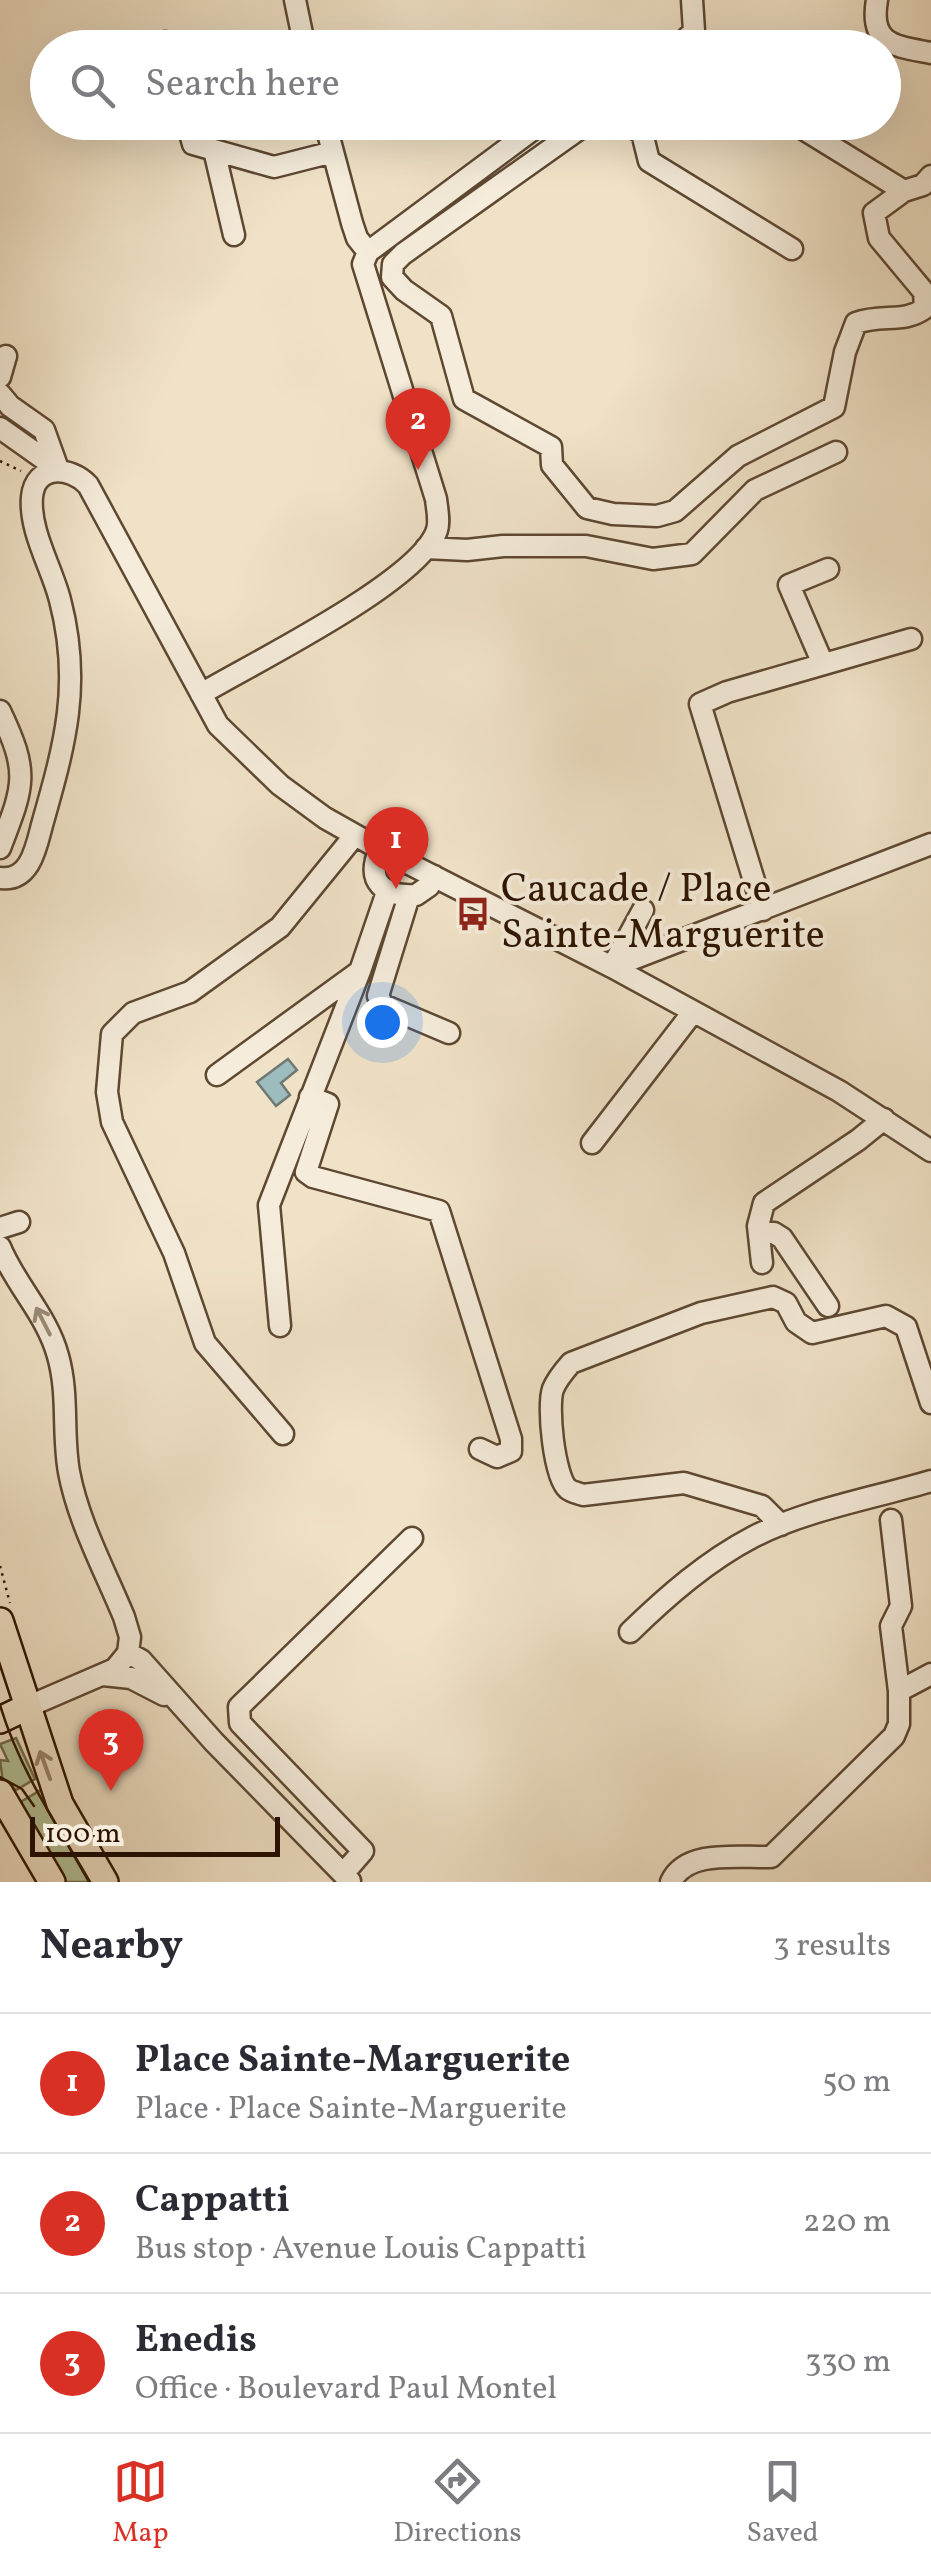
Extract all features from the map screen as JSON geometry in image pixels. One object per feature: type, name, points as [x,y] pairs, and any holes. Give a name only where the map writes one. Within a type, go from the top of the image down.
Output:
[{"type":"main road","points":[[0,1622],[60,1804],[105,1882]]},
{"type":"main road","points":[[0,1720],[26,1706]]},
{"type":"main road","points":[[0,1793],[52,1882]]},
{"type":"street","points":[[295,0],[301,30]]},
{"type":"street","points":[[692,0],[694,30]]},
{"type":"street","points":[[877,0],[874,19],[879,30]]},
{"type":"street","points":[[901,47],[931,52]]},
{"type":"street","points":[[192,140],[193,144],[274,166],[333,152]]},
{"type":"street","points":[[329,140],[357,238],[368,252]]},
{"type":"street","points":[[201,694],[357,604],[414,562],[438,528],[436,499],[363,264],[368,252],[519,140]]},
{"type":"street","points":[[564,140],[403,254],[393,264],[392,277],[440,316],[464,399],[551,447],[552,466],[587,508],[613,514],[657,516],[675,510],[738,456],[834,407],[856,323],[873,316],[913,317],[928,309],[924,292],[878,238],[874,214],[904,191],[923,186],[931,176]]},
{"type":"street","points":[[644,140],[649,161],[792,249]]},
{"type":"street","points":[[821,140],[904,191]]},
{"type":"street","points":[[214,150],[234,235]]},
{"type":"street","points":[[0,394],[44,430],[48,474]]},
{"type":"street","points":[[0,428],[48,474]]},
{"type":"street","points":[[426,548],[586,546],[653,559],[692,554],[755,490],[836,452]]},
{"type":"street","points":[[1,880],[16,876],[32,860],[56,776],[70,701],[70,646],[32,507],[34,487],[48,474],[74,473],[88,485],[218,725],[256,765],[312,809],[355,835],[840,1090],[931,1151]]},
{"type":"street","points":[[823,664],[789,585],[828,569]]},
{"type":"street","points":[[763,910],[700,704],[727,692],[911,639]]},
{"type":"street","points":[[0,711],[8,745],[21,761],[22,789],[0,848]]},
{"type":"street","points":[[283,1434],[205,1343],[174,1253],[112,1122],[107,1092],[112,1034],[133,1013],[190,992],[280,927],[355,835]]},
{"type":"street","points":[[612,968],[931,844]]},
{"type":"street","points":[[380,849],[375,870],[380,886],[387,892],[409,896],[423,892],[434,876]]},
{"type":"street","points":[[280,1326],[270,1205],[387,892]]},
{"type":"street","points":[[409,896],[378,996],[383,1006],[449,1033]]},
{"type":"street","points":[[612,968],[643,910]]},
{"type":"street","points":[[217,1075],[360,970]]},
{"type":"street","points":[[592,1143],[693,1012]]},
{"type":"street","points":[[310,1097],[328,1104],[306,1172],[439,1211],[512,1439],[511,1452],[497,1457],[480,1449]]},
{"type":"street","points":[[762,1263],[759,1214],[764,1203],[884,1119]]},
{"type":"street","points":[[759,1232],[782,1238],[828,1306]]},
{"type":"street","points":[[0,1247],[58,1354],[74,1495],[130,1637],[128,1654],[122,1663],[26,1706]]},
{"type":"street","points":[[780,1525],[762,1506],[684,1483],[582,1495],[567,1488],[560,1475],[550,1410],[553,1389],[563,1372],[572,1364],[701,1312],[773,1297],[786,1302],[796,1322],[812,1333],[886,1316],[906,1327],[931,1403]]},
{"type":"street","points":[[630,1632],[670,1593],[753,1537],[780,1525],[931,1481]]},
{"type":"street","points":[[672,1882],[677,1869],[694,1860],[771,1857],[894,1736],[899,1724],[899,1691],[891,1626],[901,1606],[891,1520]]},
{"type":"street","points":[[128,1654],[141,1660],[186,1712],[347,1878],[362,1851],[240,1724],[239,1707],[412,1538]]},
{"type":"street","points":[[899,1691],[931,1674]]},
{"type":"street","points":[[102,1675],[145,1683],[186,1712]]},
{"type":"path","points":[[0,461],[48,474]]},
{"type":"green space","points":[[16,1738],[35,1779],[16,1790],[3,1782],[0,1760],[8,1761],[0,1744]]},
{"type":"green space","points":[[44,1788],[96,1882],[65,1882],[19,1803]]},
{"type":"water","points":[[288,1059],[297,1070],[281,1083],[290,1095],[276,1106],[257,1082]]},
{"type":"tram line","points":[[0,1705],[28,1774],[90,1882]]},
{"type":"tram line","points":[[0,1777],[22,1789],[34,1806]]},
{"type":"place","name":"Cappatti","points":[[418,470]]},
{"type":"place","name":"Place Sainte-Marguerite","points":[[396,889]]},
{"type":"place","name":"Caucade / Place Sainte-Marguerite","points":[[473,914]]},
{"type":"place","name":"Enedis","points":[[111,1791]]}]
